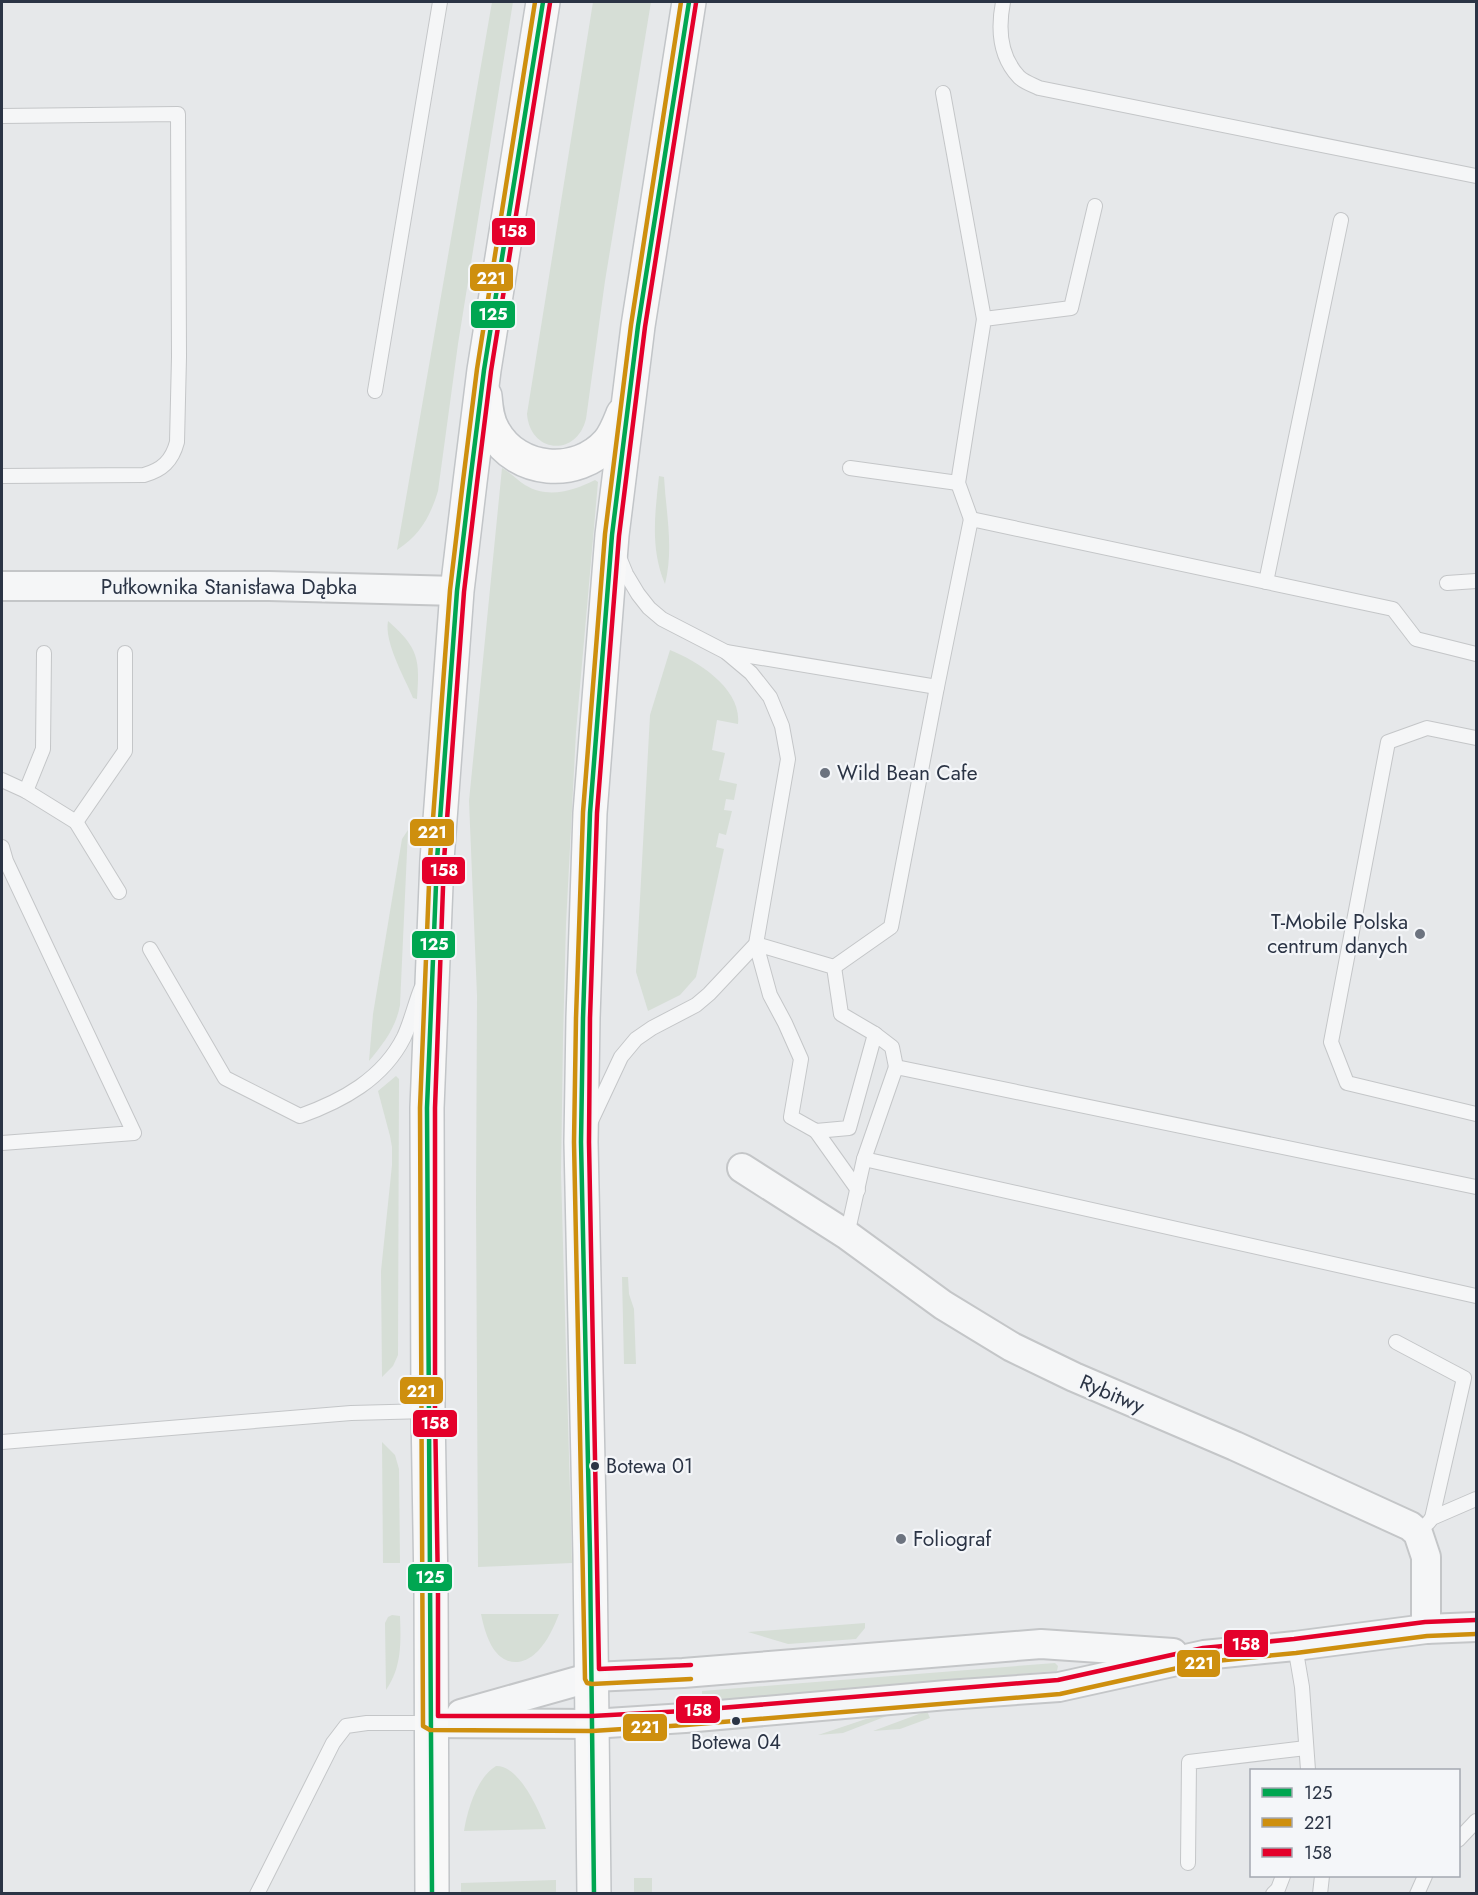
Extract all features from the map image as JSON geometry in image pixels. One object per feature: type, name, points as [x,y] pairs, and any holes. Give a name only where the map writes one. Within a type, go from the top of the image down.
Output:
[{"type":"main road","points":[[432,1893],[427,1108],[438,837],[457,591],[484,370],[543,2]]},
{"type":"main road","points":[[594,1893],[581,1142],[583,995],[591,813],[612,535],[638,326],[689,2]]},
{"type":"main road","points":[[484,370],[486,407],[494,432],[511,451],[524,460],[539,465],[570,466],[599,452],[617,429],[630,394]]},
{"type":"street","name":"Pułkownika Stanisława Dąbka","points":[[2,586],[269,586],[457,591]]},
{"type":"street","name":"Rybitwy","points":[[742,1168],[847,1235],[944,1305],[1012,1347],[1074,1377],[1410,1526],[1425,1525]]},
{"type":"street","points":[[1425,1525],[1426,1629]]},
{"type":"street","points":[[430,1724],[592,1724],[1059,1688],[1204,1655],[1426,1629],[1476,1627]]},
{"type":"street","points":[[430,1724],[592,1677],[683,1673],[1041,1644],[1204,1655]]},
{"type":"lane","points":[[375,391],[440,2]]},
{"type":"lane","points":[[1003,2],[1000,40],[1007,62],[1020,78],[1039,88],[1476,176]]},
{"type":"lane","points":[[834,967],[891,927],[971,519],[958,483],[984,319],[944,93]]},
{"type":"lane","points":[[2,116],[178,114],[179,357],[177,442],[169,461],[162,468],[144,475],[2,476]]},
{"type":"lane","points":[[984,319],[1071,308],[1095,206]]},
{"type":"lane","points":[[1266,582],[1341,220]]},
{"type":"lane","points":[[850,468],[958,483]]},
{"type":"lane","points":[[971,519],[1393,609],[1416,639],[1476,654]]},
{"type":"lane","points":[[612,535],[626,574],[649,608],[662,619],[726,652],[751,673],[770,697],[782,726],[788,759],[756,944],[770,995],[801,1059],[790,1117],[816,1131],[858,1190]]},
{"type":"lane","points":[[1447,583],[1476,582]]},
{"type":"lane","points":[[726,652],[937,687]]},
{"type":"lane","points":[[26,791],[43,749],[44,653]]},
{"type":"lane","points":[[76,822],[125,751],[125,653]]},
{"type":"lane","points":[[1476,738],[1427,728],[1388,742],[1331,1041],[1347,1083],[1476,1114]]},
{"type":"lane","points":[[2,780],[26,791],[76,822],[119,892]]},
{"type":"lane","points":[[2,847],[6,861],[134,1133],[2,1143]]},
{"type":"lane","points":[[756,944],[834,967]]},
{"type":"lane","points":[[581,1142],[621,1057],[629,1046],[652,1028],[696,1005],[756,944]]},
{"type":"lane","points":[[150,949],[225,1078],[300,1116],[328,1106],[347,1095],[363,1085],[383,1066],[404,1036],[432,956]]},
{"type":"lane","points":[[834,967],[841,1014],[892,1047],[896,1067],[864,1160],[847,1235]]},
{"type":"lane","points":[[816,1131],[849,1128],[875,1034]]},
{"type":"lane","points":[[896,1067],[1476,1187]]},
{"type":"lane","points":[[864,1160],[1476,1296]]},
{"type":"lane","points":[[1396,1342],[1464,1378],[1425,1525]]},
{"type":"lane","points":[[2,1442],[351,1413],[428,1411]]},
{"type":"lane","points":[[1425,1525],[1476,1499]]},
{"type":"lane","points":[[1295,1646],[1302,1687],[1308,1769]]},
{"type":"lane","points":[[257,1893],[333,1743],[346,1726],[367,1723],[430,1724]]},
{"type":"lane","points":[[1188,1863],[1189,1762],[1306,1748]]},
{"type":"lane","points":[[1460,1838],[1476,1821]]},
{"type":"lane","points":[[1273,1893],[1278,1889],[1282,1877]]},
{"type":"lane","points":[[1320,1893],[1322,1877]]},
{"type":"lane","points":[[1417,1893],[1424,1877]]},
{"type":"shaded area","points":[[492,2],[513,2],[458,344],[438,491],[423,525],[397,550]]},
{"type":"shaded area","points":[[593,2],[651,2],[605,281],[586,419],[581,432],[573,440],[564,445],[554,446],[536,437],[530,427],[527,414]]},
{"type":"shaded area","points":[[502,468],[525,485],[543,492],[560,492],[595,480],[598,482],[576,732],[566,924],[563,1039],[561,1173],[572,1563],[478,1567],[477,996],[469,801]]},
{"type":"shaded area","points":[[659,476],[664,477],[669,530],[668,571],[665,584],[655,544]]},
{"type":"shaded area","points":[[388,621],[412,647],[418,674],[417,699],[413,698],[392,650]]},
{"type":"shaded area","points":[[670,650],[705,669],[726,688],[733,699],[738,724],[717,720],[712,750],[725,753],[719,780],[737,784],[734,800],[726,799],[724,810],[732,811],[726,835],[719,833],[716,847],[724,849],[696,977],[680,995],[648,1011],[636,972],[650,715]]},
{"type":"shaded area","points":[[408,830],[400,1005],[392,1028],[369,1061],[373,1014],[402,839]]},
{"type":"shaded area","points":[[396,1076],[399,1079],[398,1355],[393,1366],[382,1377],[381,1271],[392,1147],[378,1091]]},
{"type":"shaded area","points":[[622,1277],[628,1277],[629,1294],[634,1309],[636,1364],[624,1364]]},
{"type":"shaded area","points":[[382,1442],[395,1455],[399,1469],[400,1563],[383,1563]]},
{"type":"shaded area","points":[[481,1614],[559,1614],[538,1651],[524,1661],[518,1662],[509,1661],[496,1653],[488,1638]]},
{"type":"shaded area","points":[[392,1615],[400,1616],[400,1645],[398,1663],[386,1690],[385,1623]]},
{"type":"shaded area","points":[[865,1623],[865,1628],[856,1639],[788,1644],[748,1632]]},
{"type":"shaded area","points":[[1055,1663],[1058,1666],[1057,1671],[702,1701],[702,1691]]},
{"type":"shaded area","points":[[927,1711],[930,1718],[900,1729],[873,1731]]},
{"type":"shaded area","points":[[892,1714],[843,1733],[818,1735],[866,1719]]},
{"type":"shaded area","points":[[496,1766],[513,1773],[520,1780],[533,1800],[546,1829],[464,1831],[470,1805],[478,1786],[489,1771]]},
{"type":"shaded area","points":[[634,1878],[652,1878],[652,1893],[634,1893]]},
{"type":"shaded area","points":[[556,1880],[556,1893],[461,1893],[461,1883]]},
{"type":"transit line","name":"221","points":[[535,2],[477,369],[463,481],[450,590],[430,859],[420,1108],[423,1726],[430,1730],[592,1731],[1060,1694],[1205,1662],[1427,1636],[1476,1634]]},
{"type":"transit line","name":"125","points":[[432,1894],[427,1108],[437,860],[457,591],[470,482],[484,370],[543,2]]},
{"type":"transit line","name":"221","points":[[681,2],[631,325],[605,534],[583,812],[574,1142],[585,1679],[587,1683],[592,1684],[691,1679]]},
{"type":"transit line","name":"125","points":[[594,1894],[590,1555],[581,1142],[590,813],[612,535],[638,326],[689,2]]},
{"type":"transit line","name":"158","points":[[550,3],[491,371],[477,483],[464,592],[444,860],[435,1108],[438,1716],[592,1716],[684,1711],[1058,1680],[1203,1648],[1425,1622],[1476,1620]]},
{"type":"transit line","name":"158","points":[[691,1665],[599,1669],[589,1142],[590,1018],[597,813],[619,536],[645,327],[696,3]]},
{"type":"place","name":"Wild Bean Cafe","points":[[825,773]]},
{"type":"place","name":"T‑Mobile Polska centrum danych","points":[[1420,934]]},
{"type":"place","name":"Botewa 01","points":[[595,1466]]},
{"type":"place","name":"Foliograf","points":[[901,1539]]},
{"type":"place","name":"Botewa 04","points":[[736,1721]]}]
